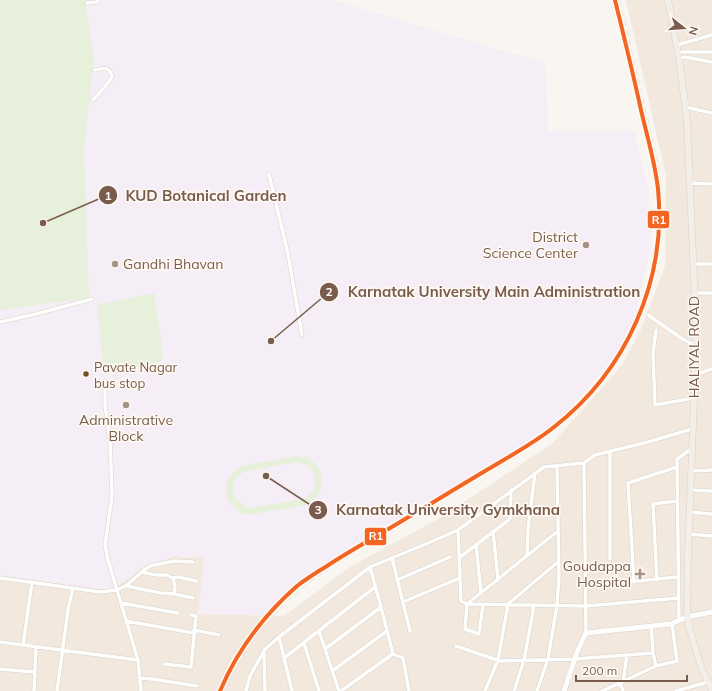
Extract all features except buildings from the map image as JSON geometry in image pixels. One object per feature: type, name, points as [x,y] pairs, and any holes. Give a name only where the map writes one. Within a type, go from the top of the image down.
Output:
[{"type":"main road","name":"HALIYAL ROAD","points":[[668,0],[679,55],[687,120],[696,324],[688,534],[687,617],[702,670],[712,689]]},
{"type":"street","points":[[87,3],[97,2],[98,0]]},
{"type":"street","points":[[677,44],[712,36]]},
{"type":"street","points":[[679,55],[712,52]]},
{"type":"street","points":[[679,55],[712,62]]},
{"type":"street","points":[[93,100],[112,77],[108,69],[105,68],[95,70]]},
{"type":"street","points":[[685,107],[712,113]]},
{"type":"street","points":[[269,174],[288,254],[302,335]]},
{"type":"street","points":[[689,182],[712,184]]},
{"type":"street","points":[[693,264],[712,264]]},
{"type":"street","points":[[694,293],[712,293]]},
{"type":"street","points":[[0,322],[92,299]]},
{"type":"street","points":[[648,314],[684,340],[695,345]]},
{"type":"street","points":[[656,330],[653,354],[655,406],[694,398]]},
{"type":"street","points":[[695,375],[712,369]]},
{"type":"street","points":[[105,381],[105,405],[111,452],[112,488],[105,545],[108,560],[138,660],[141,691]]},
{"type":"street","points":[[246,691],[250,676],[266,649],[279,637],[370,567],[458,530],[544,467],[584,463],[595,455],[692,429]]},
{"type":"street","points":[[679,621],[677,459],[692,449]]},
{"type":"street","points":[[610,451],[610,559]]},
{"type":"street","points":[[564,691],[575,658],[586,633],[584,463]]},
{"type":"street","points":[[537,691],[548,660],[557,605],[559,576],[557,466]]},
{"type":"street","points":[[634,582],[628,483],[677,467]]},
{"type":"street","points":[[690,471],[712,470]]},
{"type":"street","points":[[526,556],[535,473]]},
{"type":"street","points":[[459,558],[510,519],[511,490]]},
{"type":"street","points":[[690,490],[712,491]]},
{"type":"street","points":[[656,580],[653,504],[677,501]]},
{"type":"street","points":[[689,512],[712,514]]},
{"type":"street","points":[[458,530],[461,601],[467,604],[586,606],[679,598]]},
{"type":"street","points":[[493,531],[498,580]]},
{"type":"street","points":[[482,605],[479,634],[465,629],[467,604],[558,531]]},
{"type":"street","points":[[688,534],[712,536]]},
{"type":"street","points":[[476,544],[481,593]]},
{"type":"street","points":[[392,558],[410,631]]},
{"type":"street","points":[[397,580],[450,558]]},
{"type":"street","points":[[0,578],[100,592],[117,590],[126,586],[152,565],[175,561],[193,562]]},
{"type":"street","points":[[485,691],[498,660],[508,604],[558,562]]},
{"type":"street","points":[[370,567],[393,654]]},
{"type":"street","points":[[142,572],[156,575],[166,574],[173,578],[179,577],[196,581]]},
{"type":"street","points":[[586,586],[678,577]]},
{"type":"street","points":[[173,578],[175,586],[174,594]]},
{"type":"street","points":[[403,602],[460,578]]},
{"type":"street","points":[[23,645],[32,582]]},
{"type":"street","points":[[126,586],[193,598]]},
{"type":"street","points":[[284,658],[375,587]]},
{"type":"street","points":[[57,691],[68,610],[73,588]]},
{"type":"street","points":[[121,603],[178,613]]},
{"type":"street","points":[[514,691],[524,660],[533,605]]},
{"type":"street","points":[[325,649],[381,607]]},
{"type":"street","points":[[586,633],[672,624],[687,617],[712,612]]},
{"type":"street","points":[[164,664],[191,667],[196,616],[191,615]]},
{"type":"street","points":[[126,621],[219,635]]},
{"type":"street","points":[[602,691],[656,666],[677,661],[672,624]]},
{"type":"street","points":[[651,626],[656,666]]},
{"type":"street","points":[[319,631],[340,691],[393,654]]},
{"type":"street","points":[[332,671],[387,631]]},
{"type":"street","points":[[279,637],[292,691]]},
{"type":"street","points":[[0,642],[138,660]]},
{"type":"street","points":[[304,643],[319,691]]},
{"type":"street","points":[[456,646],[498,660],[548,660],[654,653]]},
{"type":"street","points":[[34,691],[36,647]]},
{"type":"street","points":[[264,652],[265,691]]},
{"type":"street","points":[[393,654],[403,658],[409,691]]},
{"type":"street","points":[[623,691],[621,682],[627,655]]},
{"type":"street","points":[[0,669],[34,672]]},
{"type":"street","points":[[139,678],[197,686]]},
{"type":"street","points":[[676,691],[708,682]]},
{"type":"shaded area","points":[[0,0],[332,0],[545,63],[549,131],[634,131],[648,186],[651,243],[637,313],[624,345],[601,374],[554,426],[363,542],[287,596],[265,615],[198,614],[204,558],[176,556],[142,567],[127,580],[108,590],[0,575]]},
{"type":"shaded area","points":[[626,0],[712,0],[712,691],[0,691],[0,575],[56,583],[127,580],[142,567],[176,556],[205,558],[199,614],[284,616],[353,565],[440,518],[553,443],[622,365],[640,332],[665,266],[666,176]]},
{"type":"green space","points":[[0,0],[85,0],[94,60],[84,149],[89,298],[0,310]]},
{"type":"green space","points":[[154,293],[163,355],[161,362],[104,374],[97,305]]},
{"type":"green space","points":[[296,456],[305,457],[313,461],[319,470],[322,481],[320,491],[311,502],[304,505],[253,515],[245,514],[233,507],[228,499],[226,490],[227,482],[230,476],[242,466]],"holes":[[[296,462],[309,467],[315,476],[314,488],[310,494],[302,499],[250,508],[243,505],[235,497],[233,492],[235,481],[244,472]]]},
{"type":"railway","points":[[224,691],[236,666],[258,634],[292,597],[310,582],[345,558],[544,438],[568,419],[590,398],[608,376],[623,354],[646,306],[653,281],[659,255],[662,228],[662,200],[661,183],[656,155],[620,0]]},
{"type":"transit line","name":"R1","points":[[220,691],[227,676],[252,634],[273,609],[297,586],[344,555],[538,439],[580,404],[602,379],[621,351],[636,322],[648,290],[656,257],[659,223],[658,189],[655,169],[615,0]]},
{"type":"place","name":"KUD Botanical Garden","points":[[43,223]]},
{"type":"place","name":"District Science Center","points":[[586,245]]},
{"type":"place","name":"Gandhi Bhavan","points":[[115,264]]},
{"type":"place","name":"Karnatak University Main Administration","points":[[271,341]]},
{"type":"place","name":"Pavate Nagar bus stop","points":[[86,374]]},
{"type":"place","name":"Administrative Block","points":[[126,405]]},
{"type":"place","name":"Karnatak University Gymkhana","points":[[266,476]]},
{"type":"place","name":"Goudappa Hospital","points":[[640,574]]}]
